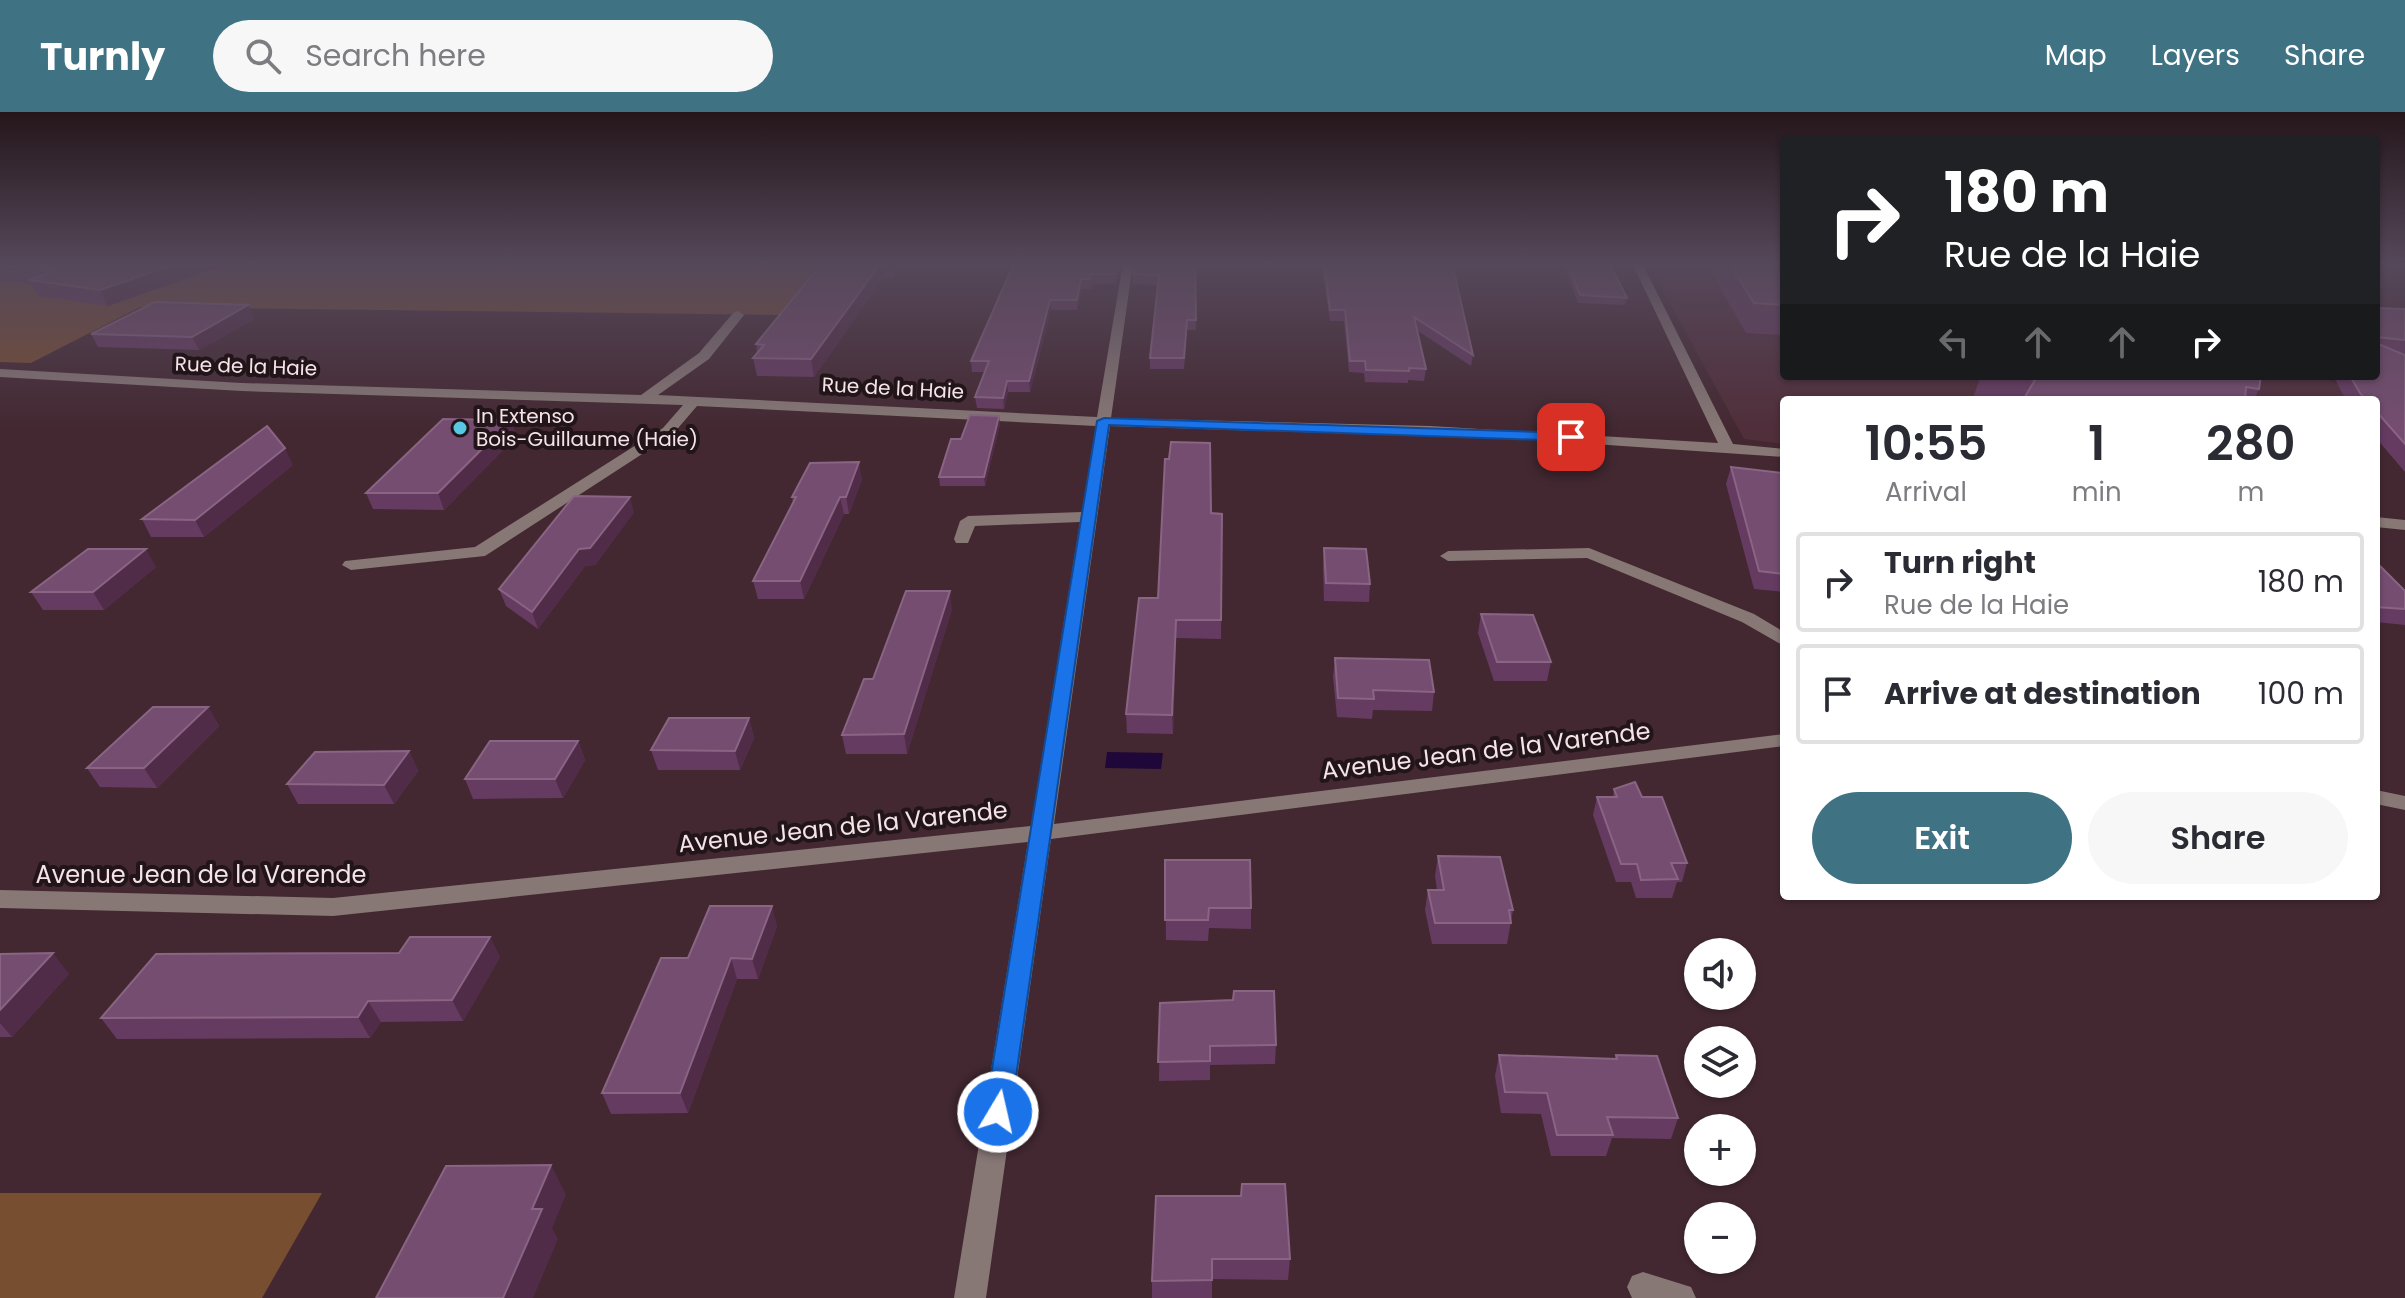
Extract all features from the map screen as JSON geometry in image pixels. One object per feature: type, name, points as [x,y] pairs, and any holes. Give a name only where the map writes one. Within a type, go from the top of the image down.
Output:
[{"type":"street","points":[[644,399],[704,356],[735,318]]},
{"type":"street","points":[[970,1298],[1120,318]]},
{"type":"street","points":[[1664,318],[1728,448]]},
{"type":"street","name":"Rue de la Haie","points":[[0,373],[220,388],[644,399],[1104,421],[1431,430],[1657,441],[1780,453]]},
{"type":"street","points":[[0,382],[18,374]]},
{"type":"street","points":[[351,565],[479,552],[668,431],[694,401]]},
{"type":"street","points":[[962,539],[968,521],[1089,517]]},
{"type":"street","points":[[2380,522],[2405,525]]},
{"type":"street","points":[[1448,556],[1589,553],[1748,618],[1780,638]]},
{"type":"street","name":"Avenue Jean de la Varende","points":[[0,899],[333,907],[1041,833],[1780,741]]},
{"type":"street","points":[[2380,798],[2405,803]]},
{"type":"street","points":[[1643,1287],[1680,1298]]},
{"type":"shaded area","points":[[0,318],[118,318],[31,363],[0,362]]},
{"type":"shaded area","points":[[1678,318],[1780,318],[1780,380],[2330,380],[2356,396],[1780,396],[1780,444],[1744,439]]},
{"type":"shaded area","points":[[1107,752],[1163,753],[1161,769],[1105,768]]},
{"type":"shaded area","points":[[0,1193],[322,1193],[262,1298],[0,1298]]},
{"type":"building","points":[[122,318],[225,318],[192,337],[91,334]]},
{"type":"building","points":[[777,318],[841,318],[811,359],[753,358],[764,345],[756,344]]},
{"type":"building","points":[[990,318],[1045,318],[1029,381],[1007,381],[1003,398],[975,397],[989,361],[971,361]]},
{"type":"building","points":[[1154,318],[1196,318],[1187,320],[1184,358],[1150,358]]},
{"type":"building","points":[[1346,318],[1414,318],[1426,369],[1366,370],[1365,361],[1350,361]]},
{"type":"building","points":[[1416,318],[1465,318],[1473,355]]},
{"type":"building","points":[[2380,318],[2405,318],[2405,340],[2380,337]]},
{"type":"building","points":[[2380,345],[2405,355],[2405,444],[2380,416],[2380,396],[2363,396],[2352,380],[2380,380]]},
{"type":"building","points":[[2035,380],[2260,380],[2259,389],[2246,387],[2245,396],[2025,396]]},
{"type":"building","points":[[970,415],[999,416],[984,477],[939,477],[951,439],[961,439]]},
{"type":"building","points":[[443,419],[511,420],[438,493],[366,493]]},
{"type":"building","points":[[267,426],[285,448],[195,520],[142,519]]},
{"type":"building","points":[[1171,442],[1210,443],[1211,513],[1222,514],[1221,620],[1176,620],[1172,715],[1126,714],[1139,598],[1158,598],[1165,459],[1169,459]]},
{"type":"building","points":[[859,462],[846,497],[840,497],[800,581],[753,581],[810,463]]},
{"type":"building","points":[[1731,467],[1780,473],[1780,574],[1759,571]]},
{"type":"building","points":[[574,496],[630,497],[590,548],[579,549],[532,612],[499,589]]},
{"type":"building","points":[[1324,548],[1366,549],[1370,584],[1326,583]]},
{"type":"building","points":[[88,549],[146,549],[93,592],[31,592]]},
{"type":"building","points":[[2380,566],[2405,591],[2405,609],[2380,607]]},
{"type":"building","points":[[906,591],[950,591],[904,734],[842,735],[864,679],[873,679]]},
{"type":"building","points":[[1481,614],[1533,615],[1551,662],[1497,662]]},
{"type":"building","points":[[1335,658],[1429,660],[1434,692],[1373,690],[1374,699],[1338,698]]},
{"type":"building","points":[[153,707],[208,707],[144,768],[87,768]]},
{"type":"building","points":[[669,718],[749,718],[735,751],[651,750]]},
{"type":"building","points":[[490,741],[578,741],[555,779],[465,779]]},
{"type":"building","points":[[409,751],[384,785],[287,784],[315,752]]},
{"type":"building","points":[[1635,782],[1642,797],[1662,797],[1687,863],[1671,863],[1678,879],[1641,880],[1637,864],[1621,864],[1597,797],[1617,797],[1614,789]]},
{"type":"building","points":[[1438,856],[1500,857],[1513,910],[1509,910],[1511,923],[1435,923],[1428,890],[1444,890]]},
{"type":"building","points":[[1165,860],[1250,860],[1251,908],[1209,908],[1208,920],[1165,920]]},
{"type":"building","points":[[710,906],[772,906],[752,959],[731,958],[680,1093],[602,1093],[661,958],[688,958]]},
{"type":"building","points":[[410,937],[490,937],[452,1000],[368,1001],[358,1017],[101,1018],[156,954],[399,953]]},
{"type":"building","points":[[53,953],[0,1010],[0,954]]},
{"type":"building","points":[[1234,991],[1274,991],[1276,1045],[1210,1046],[1210,1061],[1158,1062],[1160,1003],[1233,1000]]},
{"type":"building","points":[[1499,1055],[1617,1059],[1616,1055],[1657,1056],[1678,1118],[1607,1117],[1613,1135],[1557,1135],[1547,1093],[1505,1092]]},
{"type":"building","points":[[551,1165],[532,1209],[542,1209],[503,1298],[376,1298],[446,1166]]},
{"type":"building","points":[[1242,1184],[1285,1184],[1290,1259],[1212,1259],[1212,1280],[1152,1281],[1156,1196],[1241,1196]]},
{"type":"place","name":"In Extenso Bois-Guillaume (Haie)","points":[[460,428]]},
{"type":"route","points":[[998,1112],[1104,421],[1571,437]]}]
